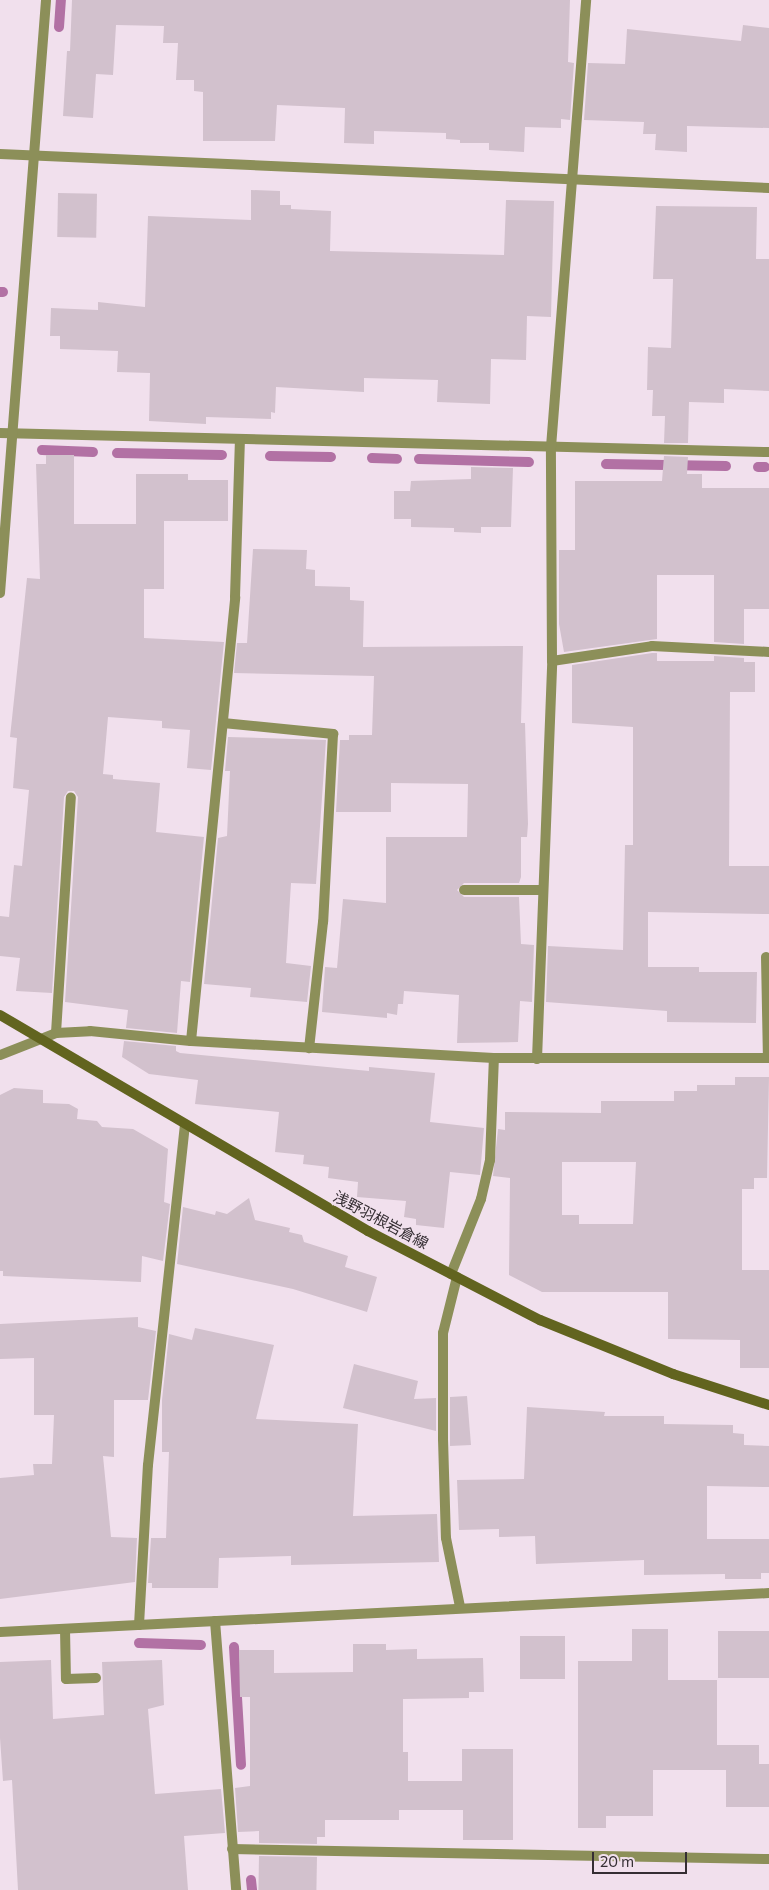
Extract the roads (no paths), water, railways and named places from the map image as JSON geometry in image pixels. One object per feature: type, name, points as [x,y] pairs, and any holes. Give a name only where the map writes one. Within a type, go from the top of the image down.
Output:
[{"type":"main road","name":"浅野羽根岩倉線","points":[[0,1015],[186,1126],[368,1231],[540,1320],[673,1374],[769,1405]]},
{"type":"street","points":[[0,593],[46,0]]},
{"type":"street","points":[[537,1059],[552,661],[551,447],[586,0]]},
{"type":"street","points":[[0,154],[769,188]]},
{"type":"street","points":[[0,433],[12,435],[769,452]]},
{"type":"street","points":[[191,1041],[235,597],[240,440]]},
{"type":"street","points":[[552,661],[652,646],[769,652]]},
{"type":"street","points":[[223,723],[333,734],[323,922],[309,1048]]},
{"type":"street","points":[[56,1033],[71,797]]},
{"type":"street","points":[[464,890],[543,890]]},
{"type":"street","points":[[0,1055],[56,1033],[90,1031],[191,1041],[494,1058],[768,1058],[766,957]]},
{"type":"street","points":[[460,1607],[446,1538],[443,1439],[444,1333],[454,1276],[481,1199],[490,1160],[494,1058]]},
{"type":"street","points":[[139,1625],[148,1465],[186,1126]]},
{"type":"street","points":[[0,1632],[460,1607],[769,1593]]},
{"type":"street","points":[[215,1621],[236,1890]]},
{"type":"street","points":[[65,1629],[66,1679],[96,1678]]},
{"type":"street","points":[[232,1849],[769,1859]]},
{"type":"waterway","points":[[59,27],[61,0]]},
{"type":"waterway","points":[[42,450],[93,452]]},
{"type":"waterway","points":[[117,453],[222,455]]},
{"type":"waterway","points":[[270,456],[331,457]]},
{"type":"waterway","points":[[372,458],[397,459]]},
{"type":"waterway","points":[[419,459],[529,462]]},
{"type":"waterway","points":[[606,464],[726,466]]},
{"type":"waterway","points":[[758,467],[765,467]]},
{"type":"waterway","points":[[139,1643],[201,1645]]},
{"type":"waterway","points":[[234,1647],[241,1765]]},
{"type":"waterway","points":[[251,1880],[252,1890]]}]
